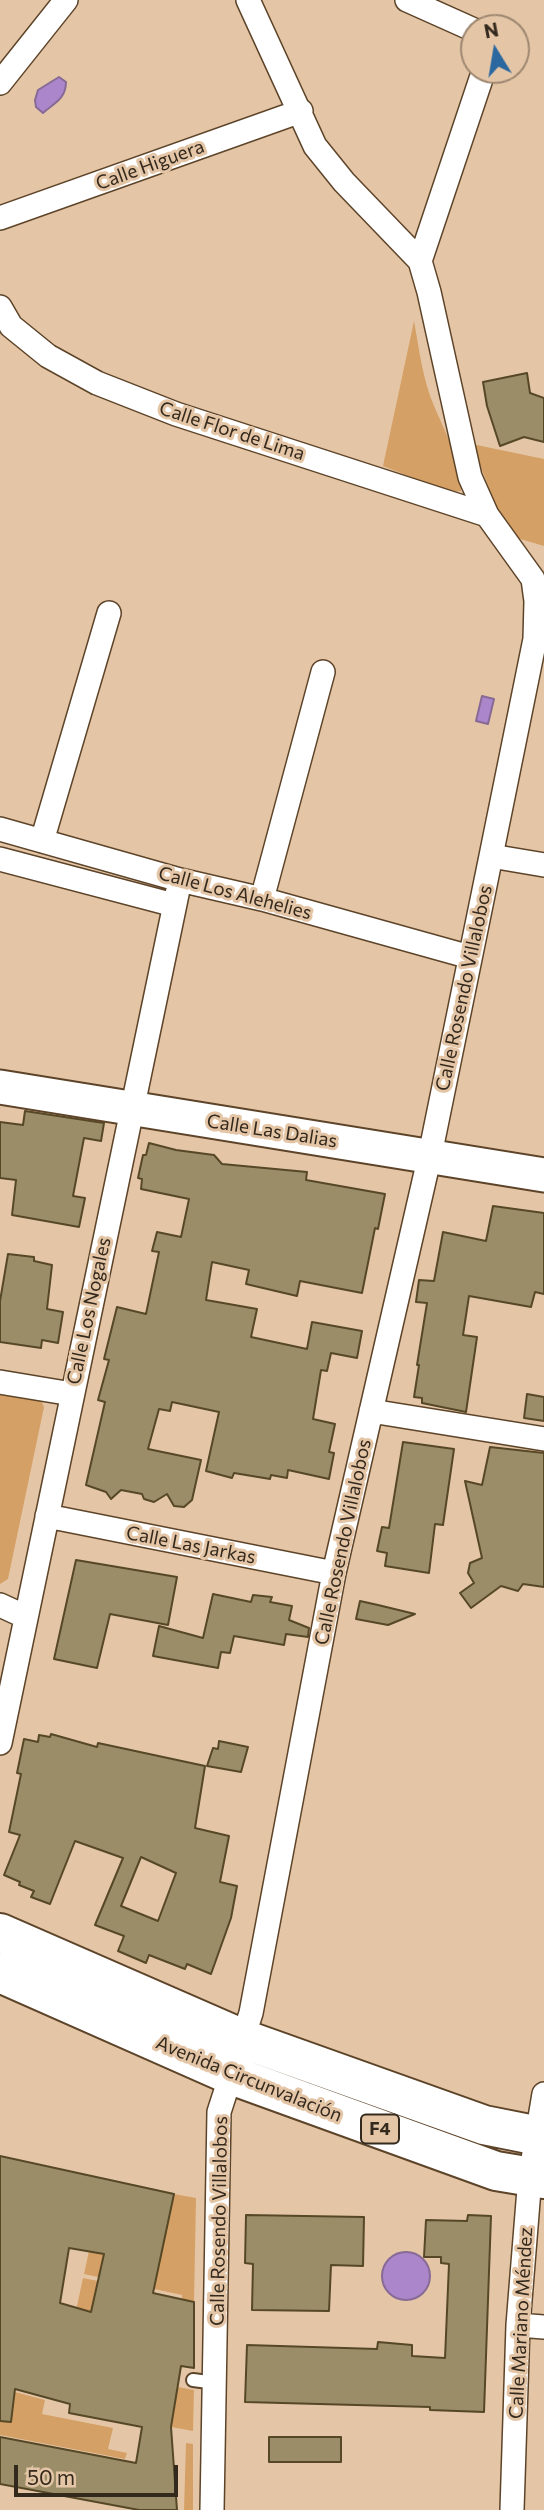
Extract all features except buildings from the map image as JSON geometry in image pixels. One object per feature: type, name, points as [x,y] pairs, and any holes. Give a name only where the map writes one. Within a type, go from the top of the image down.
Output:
[{"type":"highway","name":"Avenida Circunvalación","points":[[0,1933],[243,2039],[484,2125],[541,2137]]},
{"type":"highway","name":"Avenida Circunvalación","points":[[0,1973],[231,2076],[496,2171],[537,2178]]},
{"type":"street","points":[[0,83],[66,0]]},
{"type":"street","points":[[248,0],[316,146],[344,182],[420,261],[470,477],[487,514],[539,577]]},
{"type":"street","points":[[407,0],[460,24]]},
{"type":"street","points":[[420,261],[479,84]]},
{"type":"street","name":"Calle Higuera","points":[[0,218],[301,111]]},
{"type":"street","name":"Calle Flor de Lima","points":[[0,307],[11,326],[48,356],[97,383],[176,414],[487,514]]},
{"type":"street","name":"Calle Rosendo Villalobos","points":[[212,2510],[205,2381],[219,2112],[251,2012],[334,1573],[430,1156],[535,639],[539,577]]},
{"type":"street","points":[[42,841],[109,613]]},
{"type":"street","points":[[262,899],[323,672]]},
{"type":"street","name":"Calle Los Alehelies","points":[[0,829],[470,957]]},
{"type":"street","points":[[491,856],[544,865]]},
{"type":"street","points":[[0,859],[174,905]]},
{"type":"street","name":"Calle Los Nogales","points":[[0,1743],[180,880]]},
{"type":"street","name":"Calle Las Dalias","points":[[0,1087],[544,1175]]},
{"type":"street","points":[[0,1382],[72,1394]]},
{"type":"street","points":[[371,1411],[544,1439]]},
{"type":"street","name":"Calle Las Jarkas","points":[[47,1516],[334,1573]]},
{"type":"street","points":[[0,1605],[26,1617]]},
{"type":"street","name":"Calle Mariano Méndez","points":[[512,2510],[518,2325],[537,2178],[544,2094]]},
{"type":"street","points":[[518,2325],[544,2327]]},
{"type":"shaded area","points":[[59,77],[66,82],[64,93],[43,113],[36,107],[38,90]]},
{"type":"shaded area","points":[[414,321],[427,386],[454,453],[461,479],[461,491],[448,492],[383,466]]},
{"type":"shaded area","points":[[472,444],[544,459],[544,546],[517,538],[500,517]]},
{"type":"shaded area","points":[[482,696],[494,699],[488,724],[476,721]]},
{"type":"shaded area","points":[[0,1390],[39,1396],[44,1407],[8,1579],[0,1584]]},
{"type":"shaded area","points":[[174,2194],[196,2198],[194,2302],[182,2300],[182,2295],[84,2274],[89,2251],[159,2265]]},
{"type":"shaded area","points":[[406,2252],[423,2259],[430,2276],[423,2293],[406,2300],[389,2293],[382,2276],[389,2259]]},
{"type":"shaded area","points":[[83,2278],[98,2281],[84,2347],[69,2343]]},
{"type":"shaded area","points":[[178,2387],[194,2390],[193,2431],[171,2427]]},
{"type":"shaded area","points":[[15,2392],[45,2400],[42,2414],[113,2428],[108,2449],[127,2453],[125,2459],[0,2435],[0,2399],[14,2402]]},
{"type":"shaded area","points":[[186,2443],[193,2444],[193,2510],[184,2510]]}]
